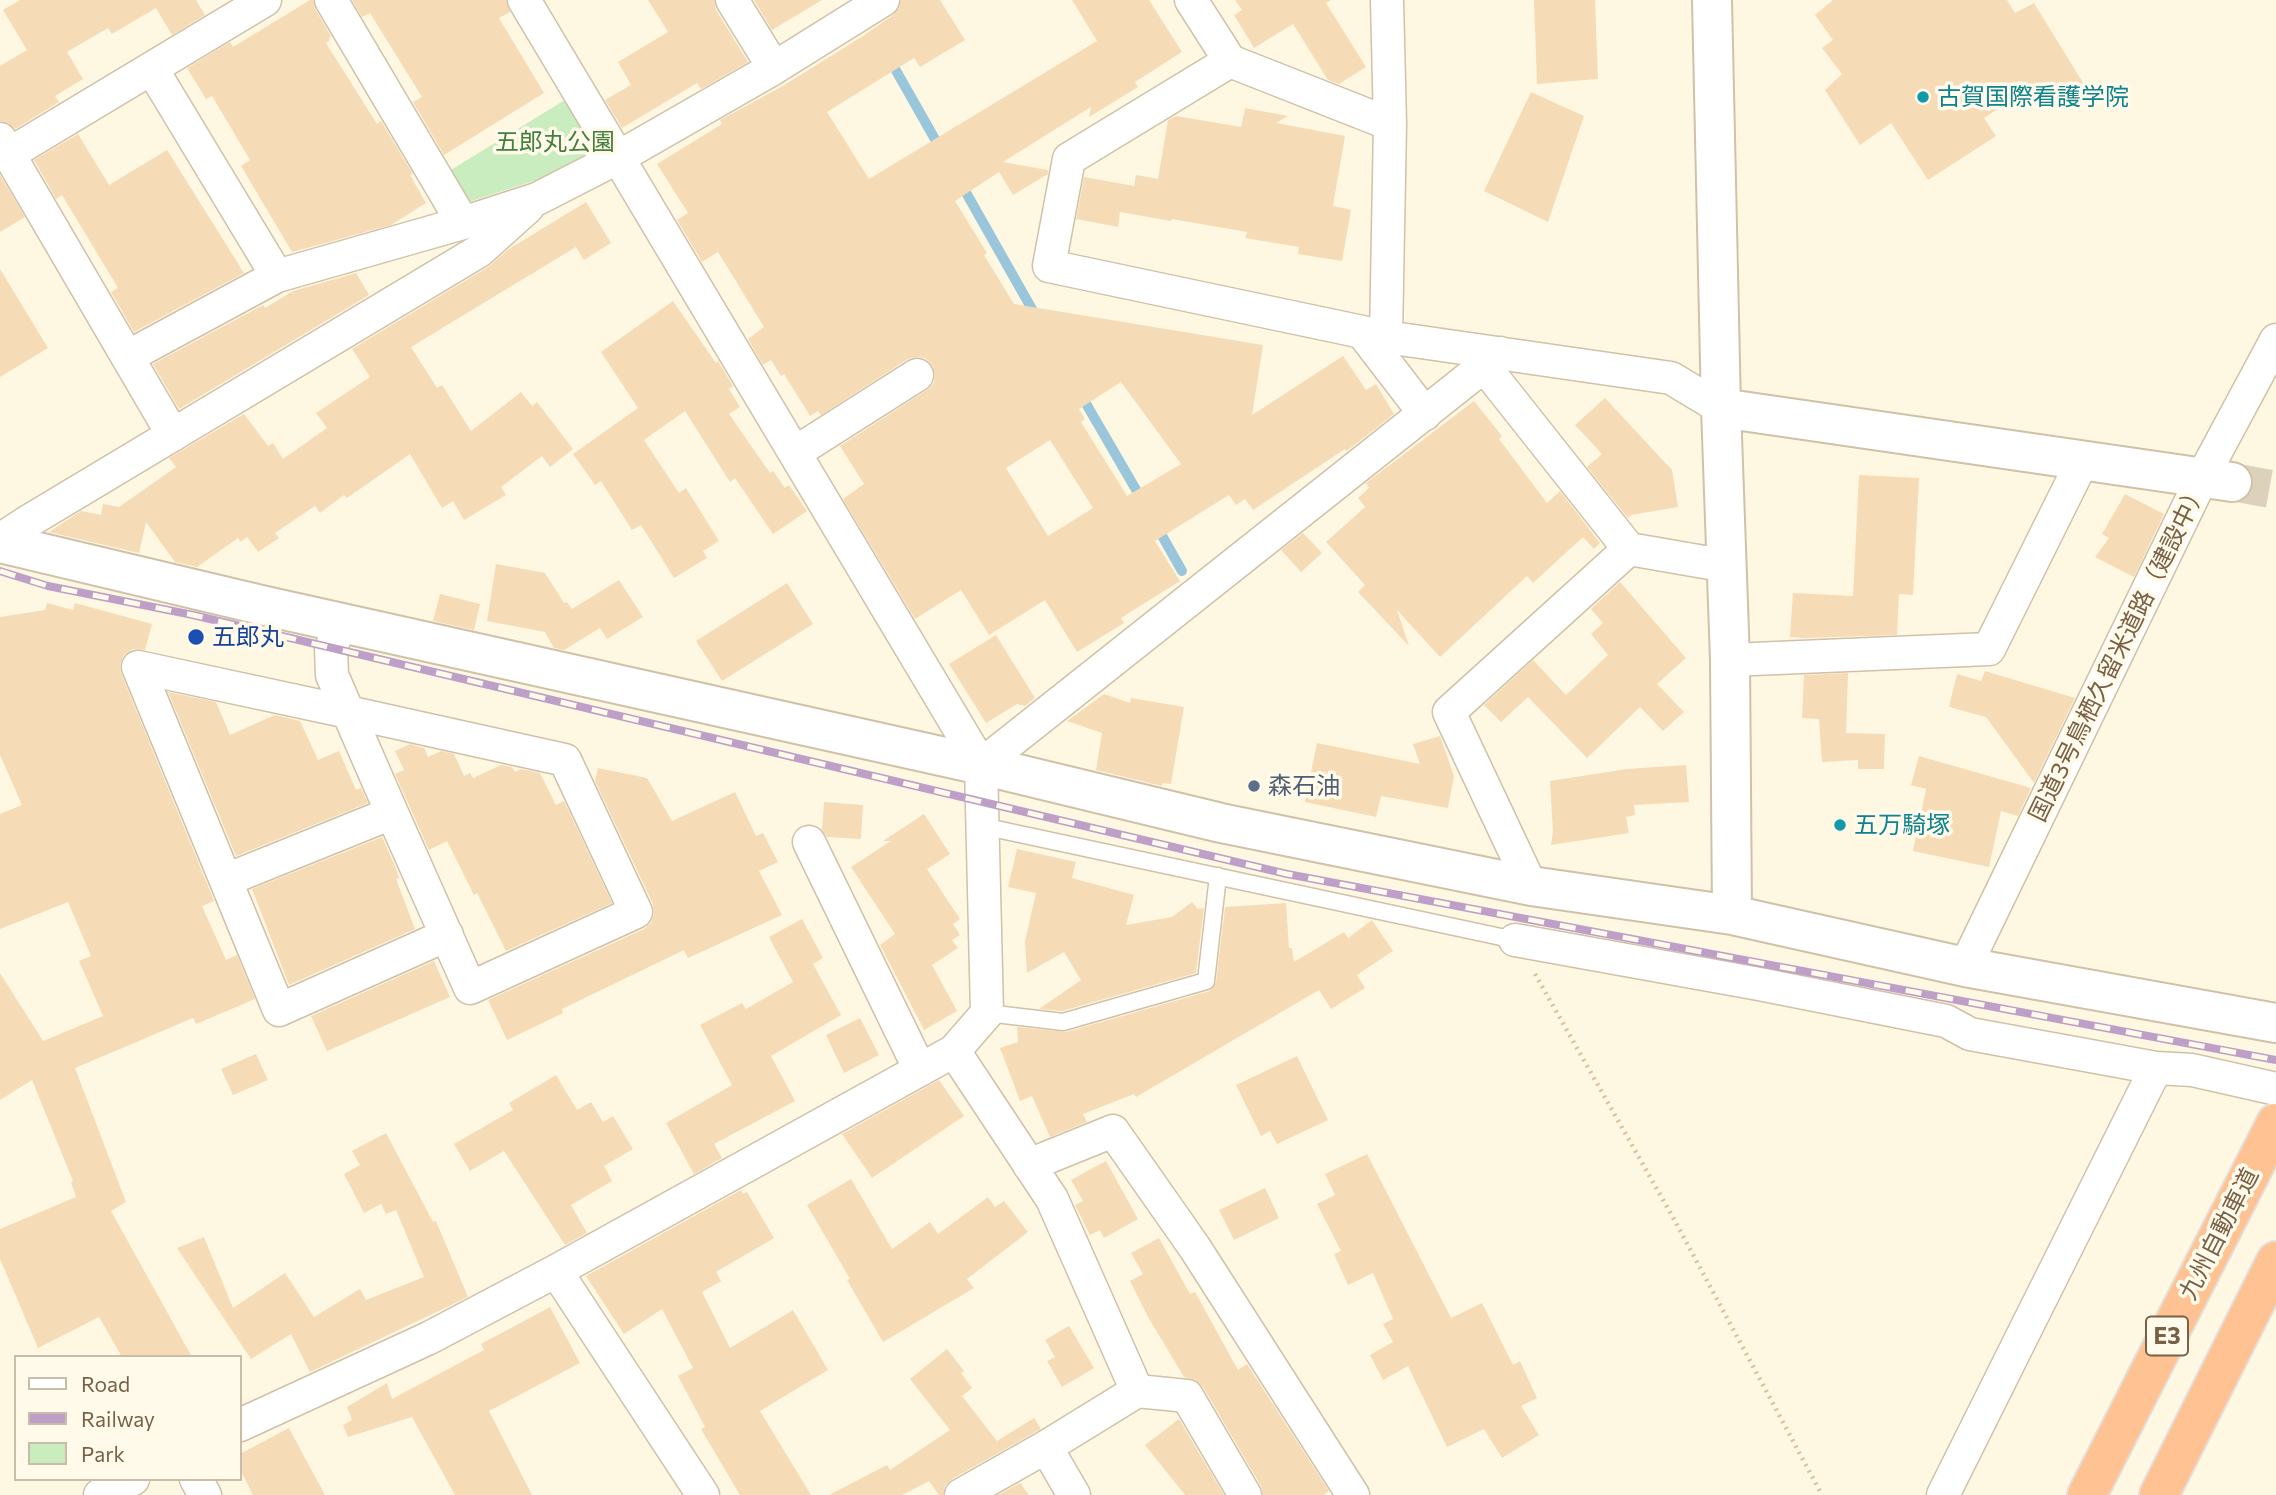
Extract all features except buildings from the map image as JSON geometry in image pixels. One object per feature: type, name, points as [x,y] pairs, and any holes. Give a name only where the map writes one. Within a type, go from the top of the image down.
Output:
[{"type":"highway","name":"九州自動車道","points":[[2087,1495],[2276,1123]]},
{"type":"highway","name":"E3","points":[[2159,1495],[2276,1261]]},
{"type":"street","points":[[173,435],[4,147],[152,69],[265,0]]},
{"type":"street","points":[[331,0],[463,223]]},
{"type":"street","points":[[242,1424],[429,1338],[556,1271],[954,1051],[987,1013],[981,765],[524,0]]},
{"type":"street","points":[[732,0],[774,68]]},
{"type":"street","points":[[129,356],[277,276],[537,199],[619,157],[774,68],[883,0]]},
{"type":"street","points":[[1191,0],[1230,61],[1390,124]]},
{"type":"street","points":[[1387,0],[1390,124],[1374,335],[1425,414]]},
{"type":"street","points":[[1712,0],[1721,408],[1730,660],[1732,915]]},
{"type":"street","points":[[1230,61],[1069,159],[1049,267],[1492,359],[1671,378],[1721,408],[2218,479]]},
{"type":"street","points":[[152,69],[277,276]]},
{"type":"street","points":[[0,541],[29,521],[480,251],[537,199]]},
{"type":"street","name":"国道3号鳥栖久留米道路（建設中）","points":[[1965,967],[2218,479],[2276,340]]},
{"type":"street","points":[[981,765],[1492,359]]},
{"type":"street","points":[[1492,359],[1629,549],[1727,566]]},
{"type":"street","points":[[796,452],[917,375]]},
{"type":"street","points":[[1730,660],[1989,649],[2083,460]]},
{"type":"street","points":[[0,541],[341,623],[981,765],[1221,823],[1531,886],[1732,915],[1965,967],[2276,1023]]},
{"type":"street","points":[[1531,886],[1449,712],[1629,549]]},
{"type":"street","points":[[341,623],[331,648],[332,675],[348,712],[392,813],[447,935],[470,988],[636,912],[565,760],[348,712],[138,667],[279,1010],[447,935]]},
{"type":"street","points":[[226,880],[392,813]]},
{"type":"street","points":[[809,842],[920,1070]]},
{"type":"street","points":[[1516,940],[1946,1021],[1970,1034],[2156,1068],[2192,1070],[2276,1088]]},
{"type":"street","points":[[954,1051],[1052,1199],[1137,1391]]},
{"type":"street","points":[[1943,1495],[2156,1068]]},
{"type":"street","points":[[1029,1165],[1113,1131],[1202,1259],[1353,1495]]},
{"type":"street","points":[[556,1271],[703,1495]]},
{"type":"street","points":[[961,1495],[1137,1391],[1187,1396],[1245,1495]]},
{"type":"street","points":[[1046,1447],[1074,1495]]},
{"type":"street","points":[[100,1495],[129,1481]]},
{"type":"lane","points":[[982,825],[1516,940]]},
{"type":"lane","points":[[987,1013],[1063,1022],[1206,981],[1218,876]]},
{"type":"path","points":[[1516,940],[1675,1221],[1822,1495]]},
{"type":"green space","name":"五郎丸公園","points":[[568,98],[601,151],[577,167],[459,205],[441,176]]},
{"type":"waterway","points":[[890,60],[940,148]]},
{"type":"waterway","points":[[960,182],[1037,318]]},
{"type":"waterway","points":[[1081,395],[1142,500]]},
{"type":"waterway","points":[[1156,525],[1182,571]]},
{"type":"tunnel","points":[[2232,482],[2276,490]]},
{"type":"railway","points":[[0,571],[48,586],[193,615],[1287,874],[2276,1060]]},
{"type":"place","name":"古賀国際看護学院","points":[[1923,97]]},
{"type":"place","name":"五郎丸","points":[[196,637]]},
{"type":"place","name":"森石油","points":[[1254,786]]},
{"type":"place","name":"五万騎塚","points":[[1840,825]]}]
